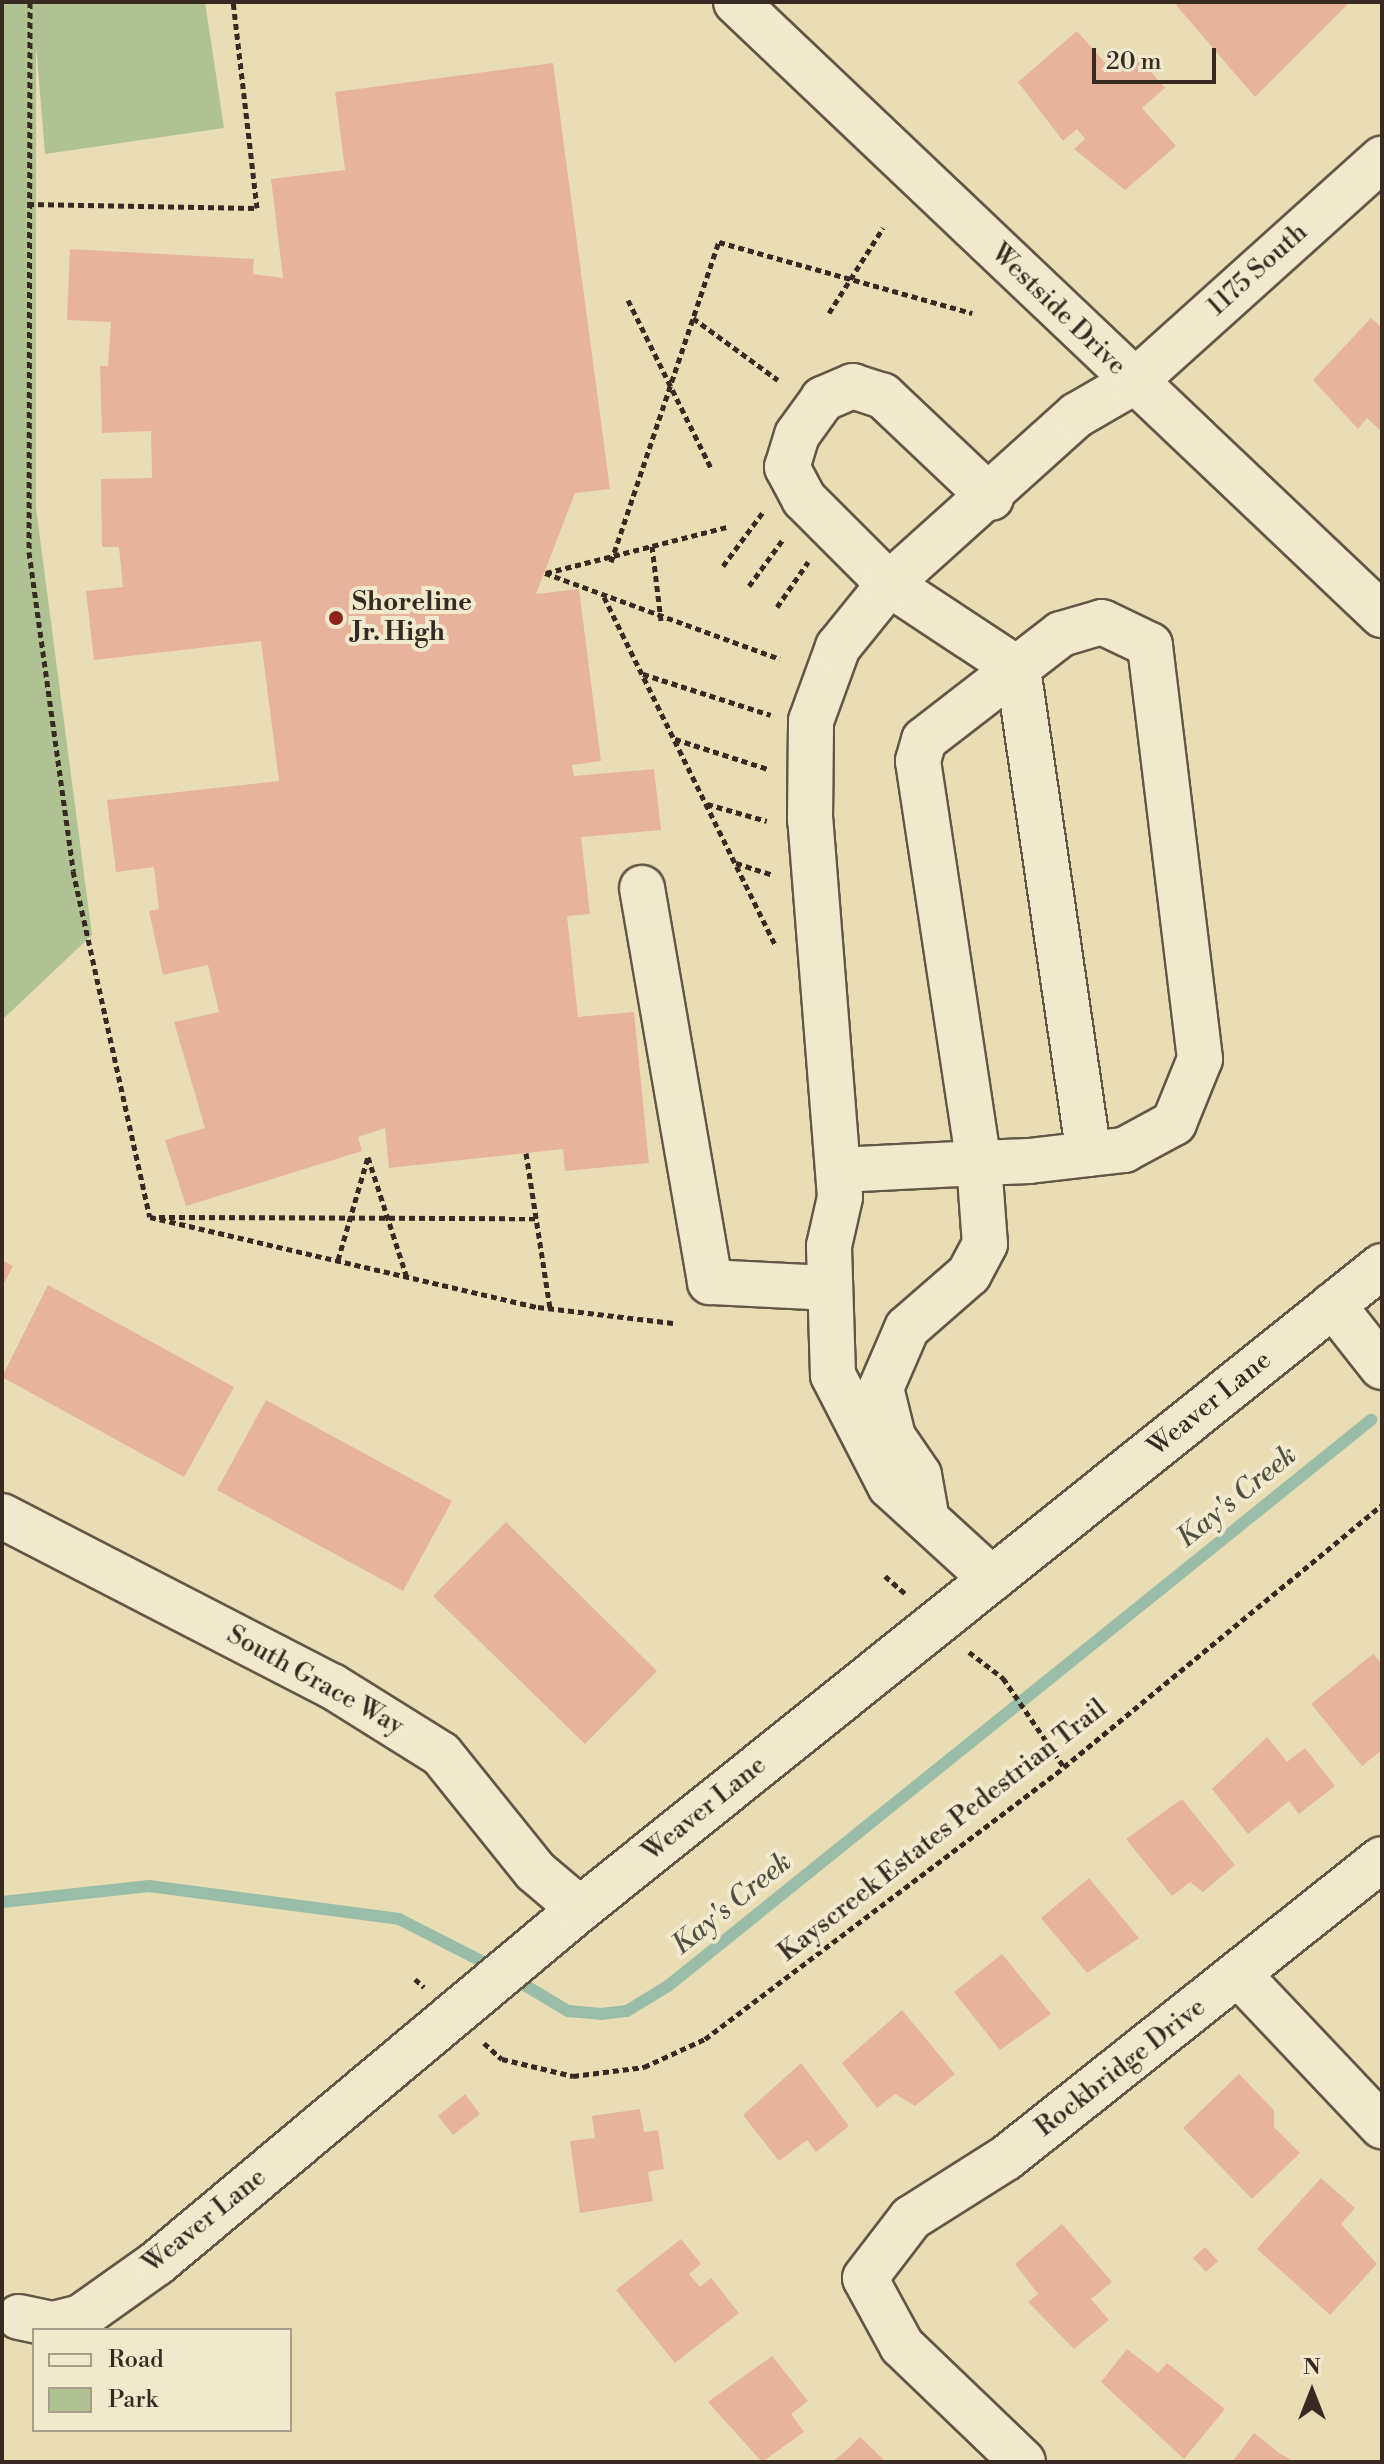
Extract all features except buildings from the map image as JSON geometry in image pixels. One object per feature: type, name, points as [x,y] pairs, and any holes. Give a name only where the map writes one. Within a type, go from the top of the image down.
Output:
[{"type":"street","name":"Westside Drive","points":[[736,2],[1382,615]]},
{"type":"street","name":"1175 South","points":[[992,1579],[926,1514],[890,1486],[858,1435],[833,1375],[829,1288],[839,1170],[810,820],[811,721],[838,647],[889,584],[991,498],[1077,415],[1134,382],[1382,159]]},
{"type":"street","points":[[991,498],[883,396],[853,386],[823,399],[797,435],[811,502],[889,584],[1018,669],[1089,1154]]},
{"type":"street","points":[[839,1170],[979,1163],[1124,1150],[1174,1123],[1200,1059],[1150,645],[1102,622],[1061,634],[924,740],[918,761],[979,1163],[985,1244],[969,1274],[907,1328],[881,1388],[893,1437],[919,1475],[926,1514]]},
{"type":"street","points":[[642,888],[710,1282],[829,1288]]},
{"type":"street","name":"Weaver Lane","points":[[19,2317],[53,2324],[81,2317],[580,1909],[1382,1266]]},
{"type":"street","points":[[1333,1305],[1382,1367]]},
{"type":"street","name":"South Grace Way","points":[[2,1516],[332,1686],[441,1754],[535,1871],[580,1909]]},
{"type":"street","name":"Rockbridge Drive","points":[[1023,2462],[902,2346],[865,2278],[911,2218],[1006,2158],[1240,1976],[1382,1859]]},
{"type":"street","points":[[1240,1976],[1382,2126]]},
{"type":"path","points":[[30,2],[29,552],[73,871],[150,1217]]},
{"type":"path","points":[[28,204],[257,208],[233,2]]},
{"type":"path","points":[[829,313],[883,228]]},
{"type":"path","points":[[611,562],[719,242],[972,313]]},
{"type":"path","points":[[628,300],[711,468]]},
{"type":"path","points":[[693,318],[778,380]]},
{"type":"path","points":[[723,566],[811,502]]},
{"type":"path","points":[[749,586],[811,502]]},
{"type":"path","points":[[777,607],[811,502]]},
{"type":"path","points":[[727,527],[652,546],[611,562],[545,573],[661,620],[780,659]]},
{"type":"path","points":[[652,546],[661,620]]},
{"type":"path","points":[[604,597],[781,956]]},
{"type":"path","points":[[642,674],[774,716]]},
{"type":"path","points":[[674,739],[768,769]]},
{"type":"path","points":[[706,803],[768,821]]},
{"type":"path","points":[[735,863],[774,876]]},
{"type":"path","points":[[526,1153],[550,1308]]},
{"type":"path","points":[[338,1260],[368,1157],[406,1276]]},
{"type":"path","points":[[150,1217],[535,1218]]},
{"type":"path","points":[[150,1217],[550,1308],[673,1323]]},
{"type":"path","name":"Kayscreek Estates Pedestrian Trail","points":[[487,2045],[502,2059],[573,2076],[644,2067],[705,2039],[1064,1767],[1382,1505]]},
{"type":"path","points":[[966,1649],[1003,1678],[1033,1716],[1064,1767]]},
{"type":"green space","points":[[2,2],[205,2],[224,128],[45,154],[36,45],[36,508],[92,935],[2,1020]]},
{"type":"waterway","name":"Kay's Creek","points":[[511,1977],[568,2011],[601,2014],[627,2011],[668,1986],[1371,1420]]},
{"type":"waterway","name":"Kay's Creek","points":[[2,1902],[149,1886],[399,1919],[495,1968]]},
{"type":"place","name":"Shoreline Jr. High","points":[[336,618]]}]
